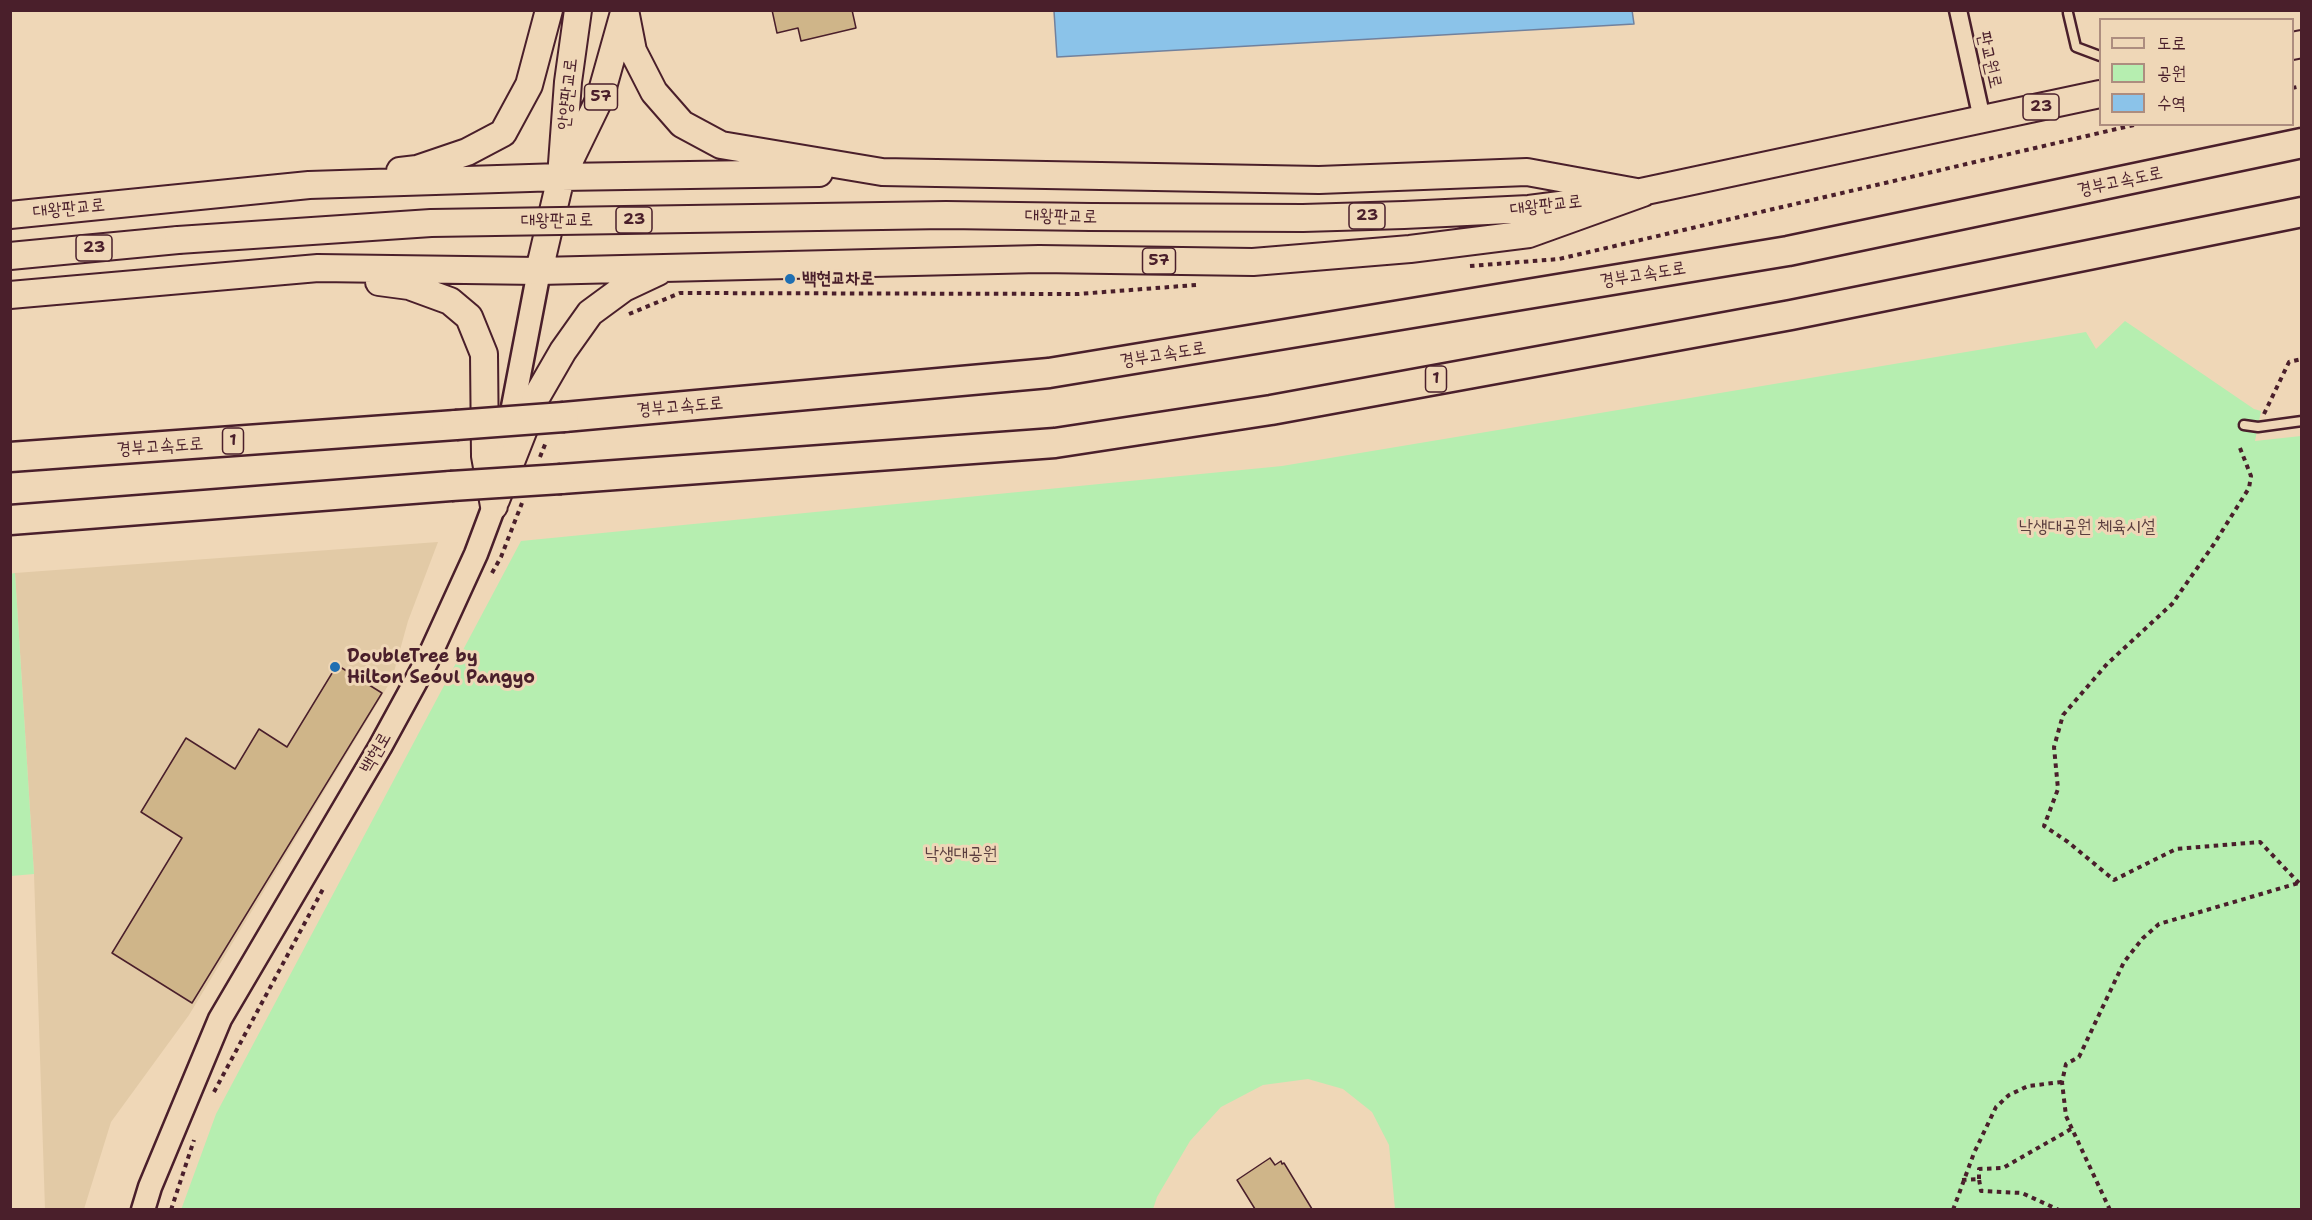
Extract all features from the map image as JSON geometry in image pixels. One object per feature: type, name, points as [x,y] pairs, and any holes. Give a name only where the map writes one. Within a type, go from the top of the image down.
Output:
[{"type":"highway","name":"경부고속도로","points":[[10,458],[564,417],[1049,373],[1788,251],[2301,143]]},
{"type":"highway","name":"1","points":[[10,520],[1055,443],[1271,410],[1791,315],[2301,212]]},
{"type":"main road","points":[[309,185],[417,169],[466,152],[503,133],[530,85],[549,10]]},
{"type":"main road","name":"안양판교로","points":[[539,271],[561,177],[568,82],[578,10]]},
{"type":"main road","name":"안양판교로","points":[[561,177],[600,99],[625,10]]},
{"type":"main road","name":"57","points":[[625,10],[633,51],[654,92],[682,124],[721,145],[882,172],[1319,180],[1527,172],[1642,193]]},
{"type":"main road","name":"대왕판교로","points":[[10,255],[178,240],[443,223],[946,215],[1303,218],[1529,209],[1642,193],[2099,94]]},
{"type":"main road","name":"대왕판교로","points":[[10,215],[309,185],[561,177],[882,172]]},
{"type":"main road","name":"57","points":[[539,271],[1039,259],[1253,262],[1410,249],[1529,234],[1642,193]]},
{"type":"main road","points":[[318,268],[373,281],[409,286],[450,301],[469,317],[484,354],[486,456],[494,506]]},
{"type":"main road","points":[[10,295],[318,268],[539,271]]},
{"type":"main road","points":[[494,506],[537,396],[576,332],[590,313],[624,288],[667,268]]},
{"type":"main road","name":"백현로","points":[[143,1209],[220,1019],[380,747],[428,659],[476,554],[494,506],[539,271]]},
{"type":"street","name":"판교원로","points":[[1958,10],[1982,119]]},
{"type":"lane","points":[[2068,13],[2076,47],[2099,56]]},
{"type":"lane","points":[[2244,425],[2258,427],[2301,421]]},
{"type":"path","points":[[2258,427],[2289,362],[2301,359]]},
{"type":"path","points":[[2110,1209],[2066,1116],[2062,1082],[2066,1064],[2079,1057],[2124,962],[2143,938],[2159,924],[2300,882],[2260,842],[2176,849],[2114,880],[2068,842],[2044,826],[2058,789],[2054,747],[2063,715],[2107,664],[2172,604],[2214,544],[2249,488],[2252,476],[2240,447]]},
{"type":"path","points":[[1953,1209],[1962,1180],[1985,1126],[1996,1107],[2009,1095],[2028,1086],[2062,1082]]},
{"type":"path","points":[[2059,1209],[2022,1193],[1981,1191],[1979,1169],[2002,1168],[2071,1129]]},
{"type":"path","points":[[1962,1180],[1979,1179]]},
{"type":"shaded area","points":[[438,542],[408,621],[392,679],[189,1015],[111,1122],[84,1209],[45,1209],[34,874],[15,573]]},
{"type":"green space","name":"낙생대공원","points":[[2125,321],[2254,409],[2261,411],[2255,441],[2301,436],[2301,1209],[1395,1209],[1389,1145],[1372,1112],[1343,1089],[1308,1079],[1263,1085],[1221,1107],[1190,1141],[1157,1197],[1153,1209],[181,1210],[216,1114],[521,541],[1282,466],[2086,332],[2096,349]]},
{"type":"green space","points":[[15,573],[34,874],[11,876],[10,574]]},
{"type":"water","points":[[1632,10],[1634,24],[1057,57],[1054,11]]},
{"type":"building","points":[[772,10],[852,10],[856,28],[801,41],[798,28],[777,33]]},
{"type":"building","points":[[337,665],[382,693],[192,1003],[112,953],[182,838],[141,812],[186,738],[235,769],[259,729],[287,747]]},
{"type":"building","points":[[1270,1158],[1275,1165],[1281,1161],[1282,1164],[1284,1163],[1312,1209],[1255,1209],[1237,1180]]},
{"type":"place","name":"백현교차로","points":[[790,279]]},
{"type":"place","name":"DoubleTree by Hilton Seoul Pangyo","points":[[335,667]]},
{"type":"park label","name":"낙생대공원 체육시설","points":[[2087,527]]}]
